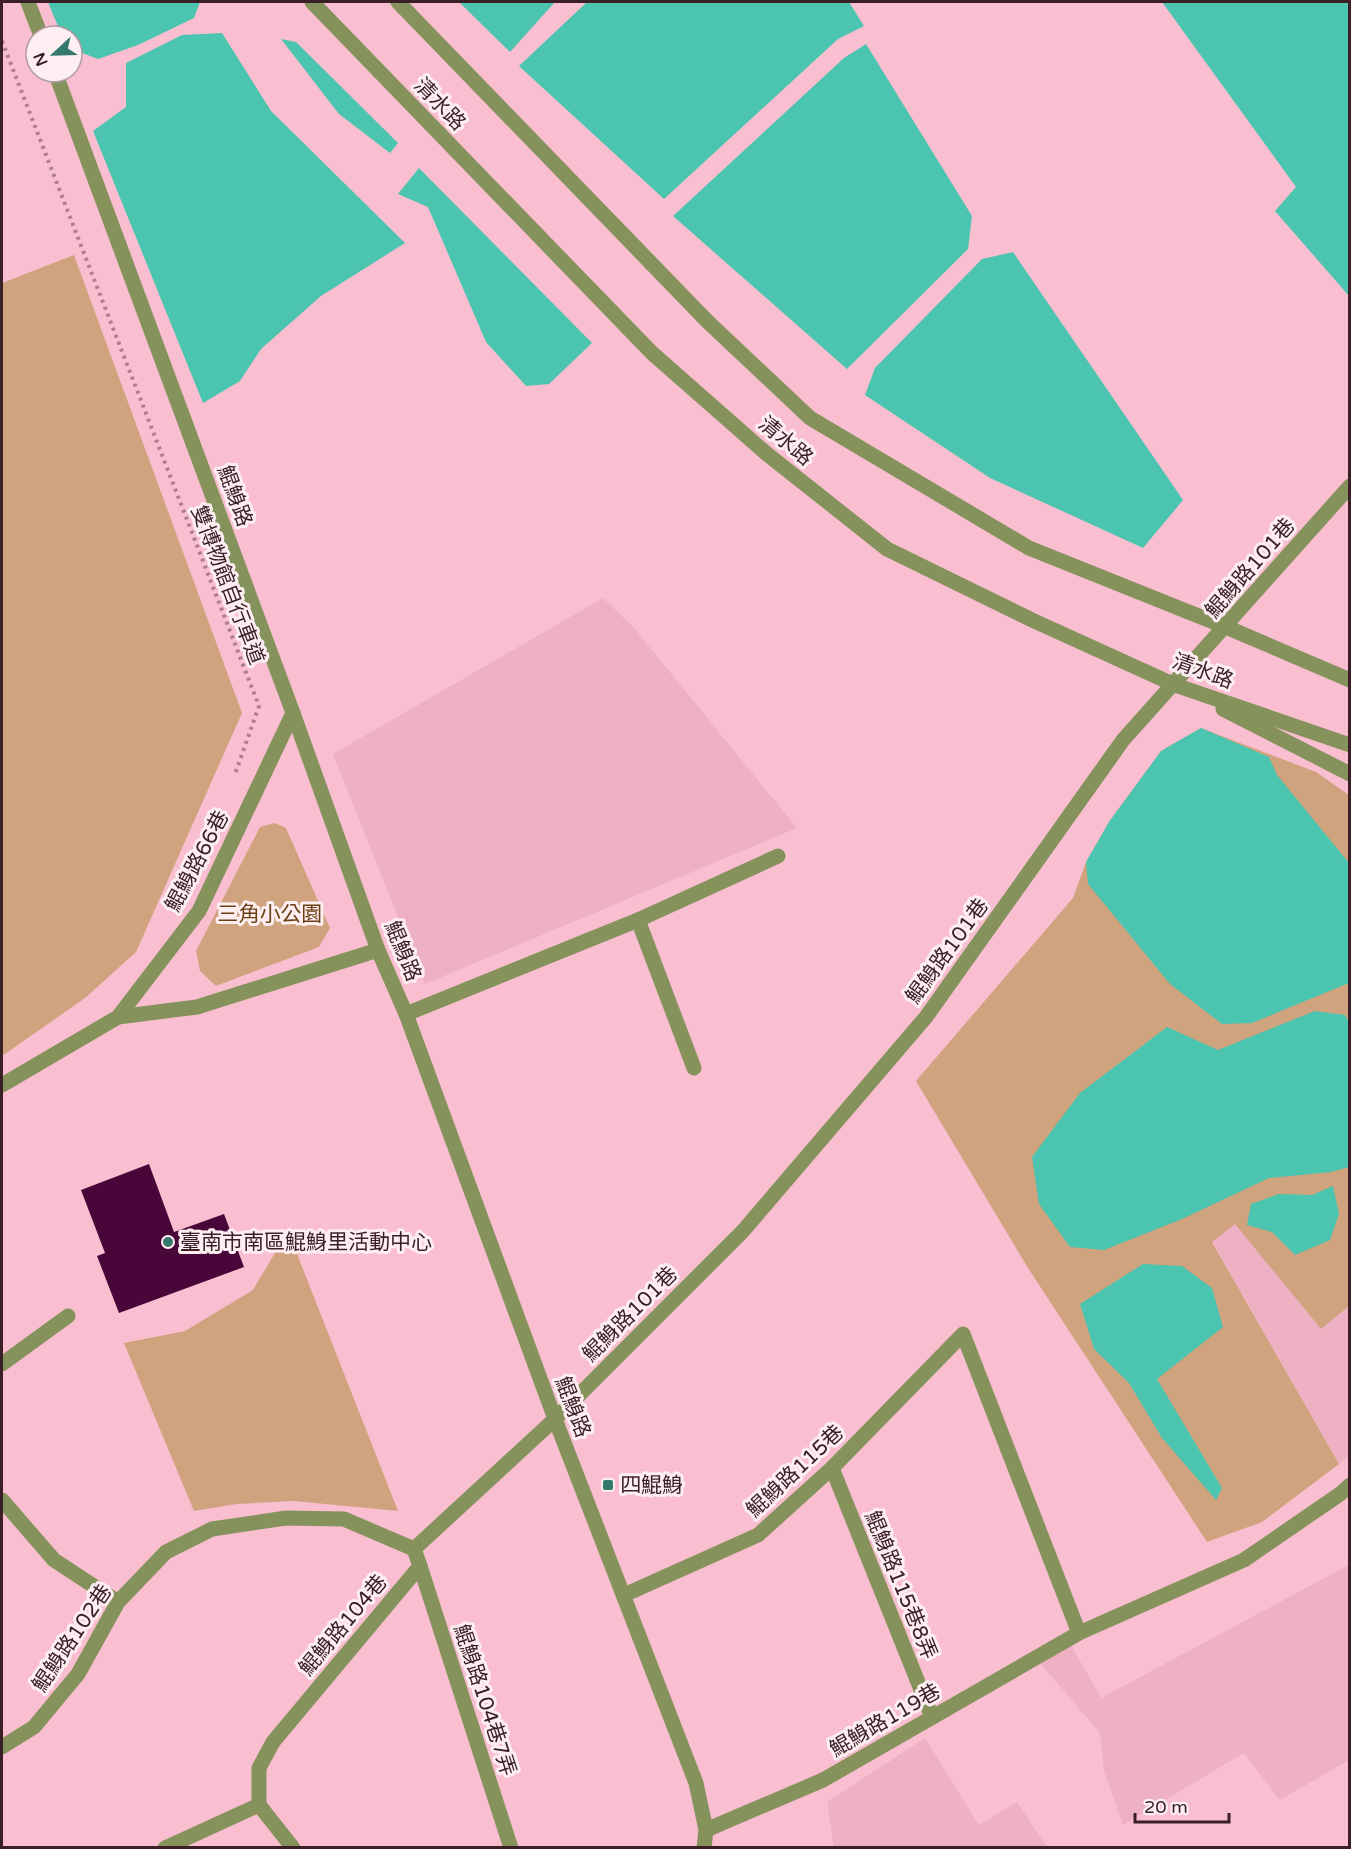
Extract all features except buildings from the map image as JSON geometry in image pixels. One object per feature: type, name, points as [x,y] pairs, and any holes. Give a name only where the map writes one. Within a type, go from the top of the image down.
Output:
[{"type":"street","points":[[28,2],[36,24]]},
{"type":"street","name":"清水路","points":[[312,2],[652,353],[767,454],[886,549],[1032,620],[1175,685],[1350,745]]},
{"type":"street","name":"清水路","points":[[398,2],[707,321],[810,418],[1029,549],[1226,627],[1350,680]]},
{"type":"street","name":"鯤鯓路","points":[[59,84],[293,713],[378,950],[406,1014],[555,1419],[696,1783],[706,1830],[704,1848]]},
{"type":"street","name":"鯤鯓路101巷","points":[[555,1419],[743,1231],[926,1017],[1123,740],[1175,685],[1350,486]]},
{"type":"street","points":[[1175,685],[1350,774]]},
{"type":"street","name":"鯤鯓路66巷","points":[[2,1085],[118,1017],[199,911],[293,713]]},
{"type":"street","points":[[406,1014],[638,920],[778,856]]},
{"type":"street","points":[[638,920],[694,1068]]},
{"type":"street","name":"鯤鯓路66巷","points":[[118,1017],[197,1007],[378,950]]},
{"type":"street","points":[[2,1365],[68,1316]]},
{"type":"street","name":"鯤鯓路115巷","points":[[624,1595],[758,1535],[832,1468],[963,1334],[1079,1633]]},
{"type":"street","points":[[420,1566],[414,1549],[555,1419]]},
{"type":"street","name":"鯤鯓路115巷8弄","points":[[832,1468],[932,1717]]},
{"type":"street","name":"鯤鯓路119巷","points":[[706,1830],[823,1780],[1079,1633],[1244,1560],[1350,1485]]},
{"type":"street","points":[[2,1500],[54,1560],[118,1602]]},
{"type":"street","name":"鯤鯓路102巷","points":[[2,1747],[34,1727],[78,1674],[118,1602],[166,1552],[212,1529],[286,1518],[344,1520],[414,1549]]},
{"type":"street","name":"鯤鯓路104巷","points":[[259,1805],[259,1768],[273,1742],[420,1566]]},
{"type":"street","name":"鯤鯓路104巷7弄","points":[[420,1566],[511,1848]]},
{"type":"street","points":[[165,1848],[259,1805],[293,1848]]},
{"type":"path","name":"雙博物館自行車道","points":[[2,41],[258,706],[232,781]]},
{"type":"shaded area","points":[[48,2],[200,2],[194,18],[138,45],[98,59],[84,54],[84,24],[57,24]]},
{"type":"shaded area","points":[[459,2],[555,2],[510,52]]},
{"type":"shaded area","points":[[587,2],[849,2],[864,26],[838,39],[664,199],[519,66]]},
{"type":"shaded area","points":[[1162,2],[1349,2],[1349,296],[1275,211],[1296,187]]},
{"type":"shaded area","points":[[222,33],[271,111],[405,243],[321,296],[261,349],[240,381],[203,403],[93,131],[126,107],[126,63],[182,35]]},
{"type":"shaded area","points":[[281,39],[296,42],[398,143],[390,153],[339,114]]},
{"type":"shaded area","points":[[866,44],[972,216],[968,249],[847,369],[673,216],[844,58]]},
{"type":"shaded area","points":[[419,168],[592,343],[549,384],[526,386],[486,342],[428,207],[398,194]]},
{"type":"shaded area","points":[[1013,252],[1183,500],[1143,548],[990,478],[865,395],[875,368],[982,259]]},
{"type":"shaded area","points":[[603,598],[634,628],[797,828],[425,984],[333,754]]},
{"type":"shaded area","points":[[1201,728],[1269,757],[1277,775],[1349,863],[1349,983],[1252,1023],[1222,1024],[1170,984],[1088,884],[1086,862],[1109,822],[1161,751]]},
{"type":"shaded area","points":[[1315,1011],[1345,1015],[1349,1022],[1349,1167],[1331,1172],[1269,1178],[1182,1219],[1104,1250],[1070,1247],[1039,1204],[1032,1157],[1080,1093],[1167,1027],[1218,1050]]},
{"type":"shaded area","points":[[1333,1186],[1339,1214],[1330,1240],[1295,1255],[1272,1232],[1247,1225],[1251,1204],[1279,1194],[1312,1195]]},
{"type":"shaded area","points":[[1235,1223],[1321,1329],[1349,1306],[1349,1455],[1339,1464],[1212,1241]]},
{"type":"shaded area","points":[[1143,1264],[1182,1266],[1212,1288],[1223,1327],[1157,1379],[1222,1488],[1216,1500],[1162,1438],[1129,1383],[1094,1349],[1080,1304]]},
{"type":"shaded area","points":[[1349,1565],[1349,1760],[1280,1800],[1244,1753],[1123,1825],[1104,1771],[1100,1733],[1041,1664],[1071,1645],[1101,1698]]},
{"type":"shaded area","points":[[925,1738],[979,1825],[1017,1802],[1047,1847],[834,1847],[827,1802]]},
{"type":"green space","points":[[74,255],[242,713],[136,952],[85,998],[2,1056],[2,283]]},
{"type":"green space","points":[[1201,728],[1316,772],[1349,795],[1349,1306],[1321,1329],[1235,1224],[1212,1242],[1339,1464],[1262,1522],[1207,1542],[1028,1268],[916,1081],[1073,898],[1086,862],[1109,822],[1161,751]]},
{"type":"green space","name":"三角小公園","points":[[275,823],[286,828],[330,928],[319,947],[216,986],[200,971],[196,951],[260,827]]},
{"type":"green space","points":[[288,1231],[398,1511],[294,1501],[237,1504],[194,1511],[124,1343],[185,1331],[253,1290]]},
{"type":"place","name":"臺南市南區鯤鯓里活動中心","points":[[168,1242]]},
{"type":"place","name":"四鯤鯓","points":[[608,1485]]}]
